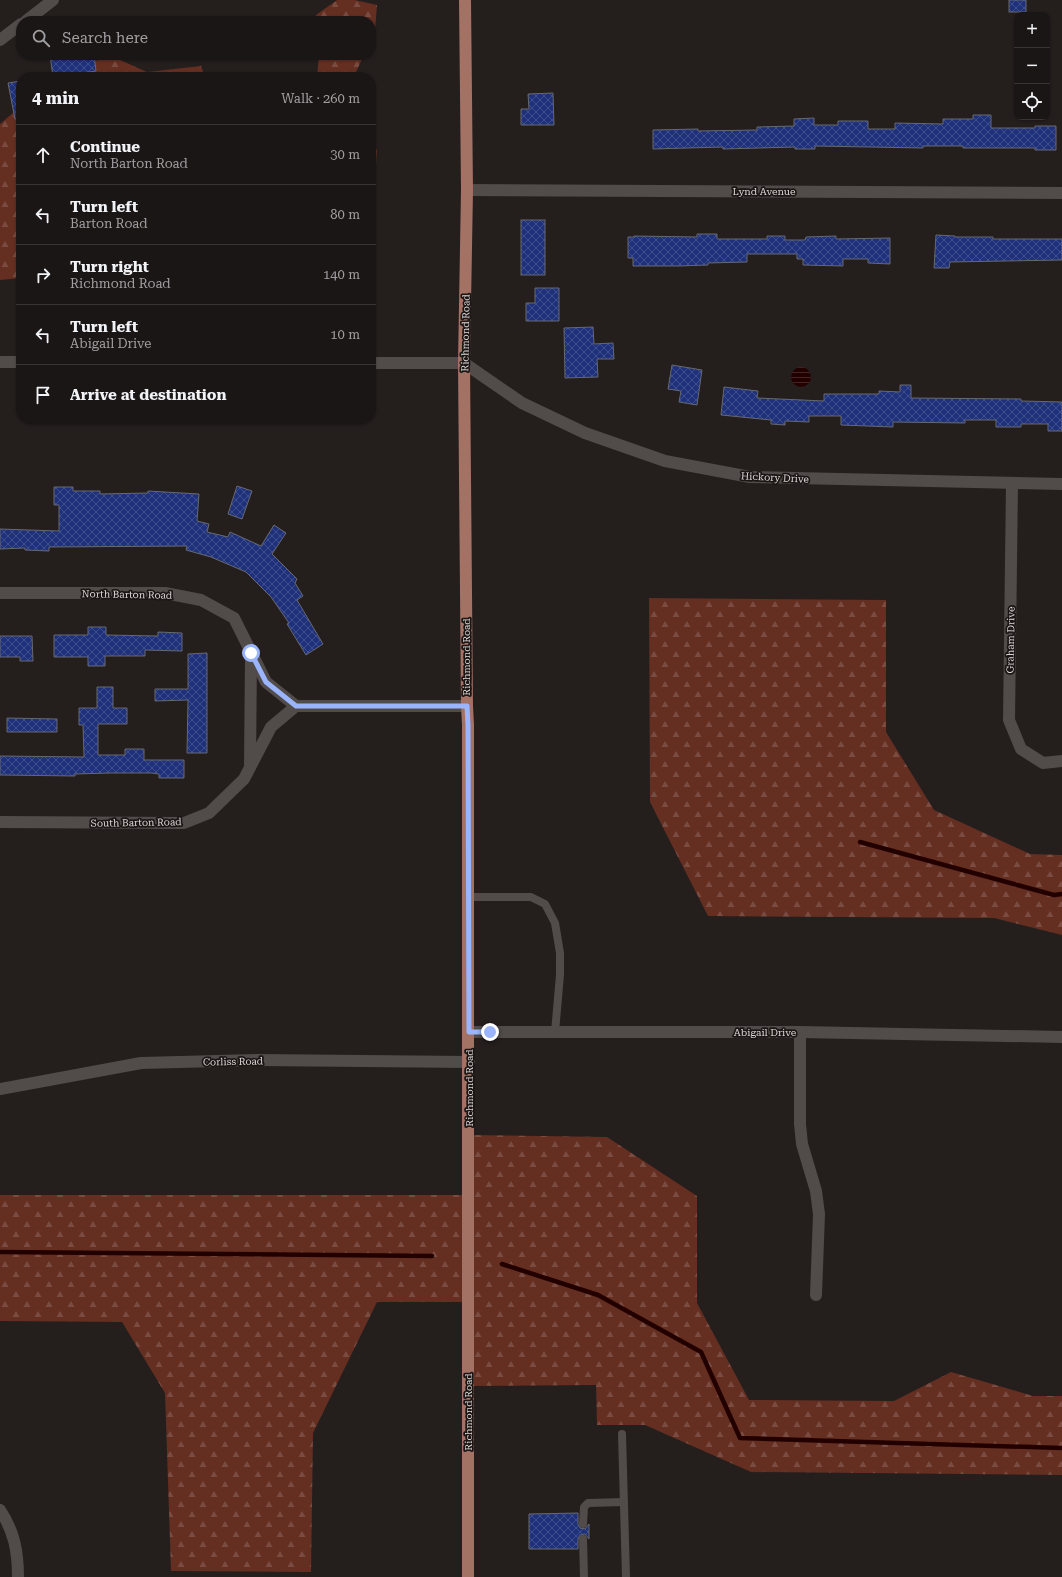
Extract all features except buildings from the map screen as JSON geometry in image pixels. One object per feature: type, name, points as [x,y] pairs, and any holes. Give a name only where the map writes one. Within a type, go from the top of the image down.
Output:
[{"type":"main road","name":"Richmond Road","points":[[465,0],[467,190],[464,363],[468,725],[469,1032],[468,1577]]},
{"type":"street","points":[[33,16],[54,0]]},
{"type":"street","points":[[0,40],[16,28]]},
{"type":"street","name":"Lynd Avenue","points":[[467,190],[1062,193]]},
{"type":"street","points":[[0,362],[16,362]]},
{"type":"street","points":[[376,363],[464,363]]},
{"type":"street","name":"Hickory Drive","points":[[464,363],[522,403],[585,433],[665,461],[750,477],[1062,484]]},
{"type":"street","name":"Graham Drive","points":[[1012,484],[1009,720],[1021,749],[1043,763],[1062,761]]},
{"type":"street","name":"North Barton Road","points":[[0,593],[166,592],[201,600],[234,618],[266,682],[296,706]]},
{"type":"street","name":"North Barton Road","points":[[250,767],[251,653]]},
{"type":"street","points":[[296,706],[467,706]]},
{"type":"street","name":"South Barton Road","points":[[0,822],[184,822],[209,814],[244,778],[271,727],[296,706]]},
{"type":"street","name":"Abigail Drive","points":[[469,1032],[800,1032],[1062,1037]]},
{"type":"street","points":[[800,1032],[800,1124],[802,1144],[816,1191],[819,1214],[816,1295]]},
{"type":"street","name":"Corliss Road","points":[[0,1089],[141,1063],[258,1060],[469,1062]]},
{"type":"street","points":[[0,1510],[7,1521],[17,1547],[18,1577]]},
{"type":"lane","points":[[468,897],[530,897],[546,904],[554,923],[560,953],[560,975],[554,1032]]},
{"type":"lane","points":[[622,1434],[626,1577]]},
{"type":"lane","points":[[583,1524],[584,1507],[588,1503],[624,1502]]},
{"type":"lane","points":[[583,1539],[584,1577]]},
{"type":"green space","points":[[337,0],[355,0],[377,5],[376,18],[376,16],[316,15]]},
{"type":"green space","points":[[98,60],[120,60],[147,72],[72,72]]},
{"type":"green space","points":[[319,60],[362,60],[356,72],[317,72]]},
{"type":"green space","points":[[201,66],[203,72],[147,72]]},
{"type":"green space","points":[[16,110],[16,278],[0,280],[0,124]]},
{"type":"green space","points":[[649,598],[886,600],[886,732],[934,810],[1030,854],[1062,855],[1062,935],[994,918],[708,916],[650,802]]},
{"type":"green space","points":[[469,1135],[607,1137],[697,1196],[697,1303],[749,1400],[894,1401],[951,1372],[1033,1396],[1062,1396],[1062,1475],[751,1472],[645,1425],[597,1425],[596,1385],[468,1386],[468,1302],[377,1302],[313,1433],[311,1572],[171,1571],[165,1393],[122,1322],[0,1321],[0,1195],[468,1195]]},
{"type":"shaded area","points":[[797,367],[805,367],[811,373],[811,381],[805,387],[797,387],[791,381],[791,373]]},
{"type":"waterway","points":[[860,842],[1054,895],[1062,894]]},
{"type":"waterway","points":[[0,1252],[432,1256]]},
{"type":"waterway","points":[[502,1264],[598,1295],[701,1352],[740,1438],[1062,1448]]},
{"type":"route","points":[[251,653],[266,682],[296,706],[467,706],[469,1032],[490,1032]]}]
